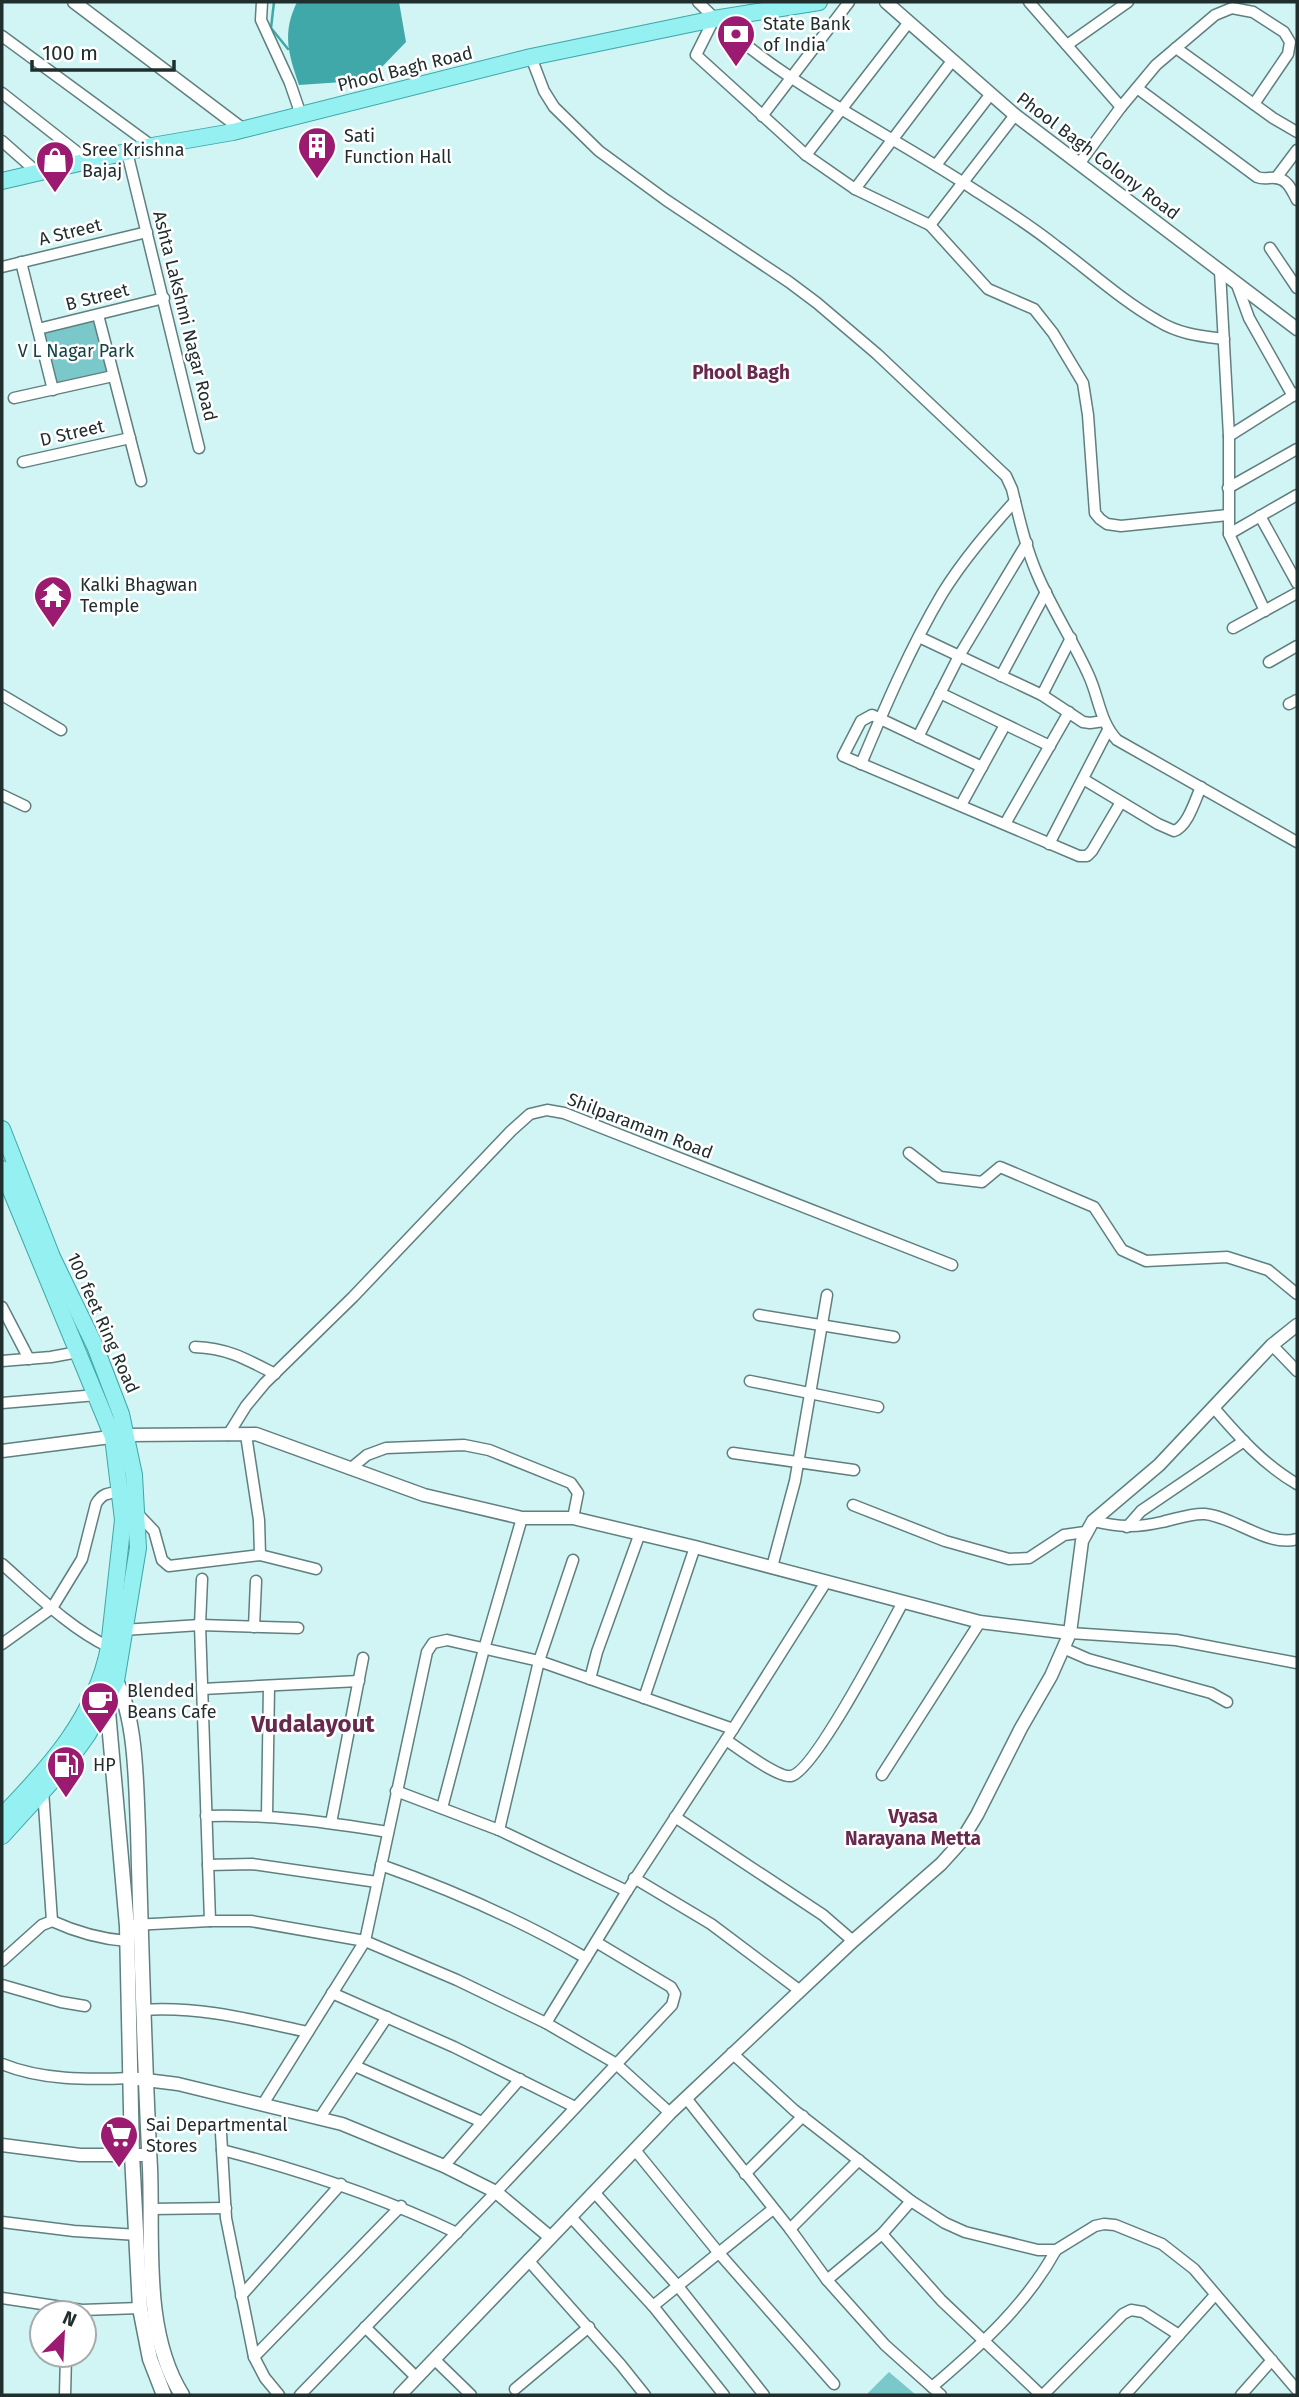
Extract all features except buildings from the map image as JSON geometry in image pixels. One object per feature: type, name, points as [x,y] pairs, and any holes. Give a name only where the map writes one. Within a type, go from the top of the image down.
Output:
[{"type":"main road","name":"Phool Bagh Road","points":[[2,181],[152,146],[242,129],[531,57],[792,4],[819,2]]},
{"type":"main road","name":"100 feet Ring Road","points":[[2,1129],[52,1256],[95,1346],[121,1414],[120,1492],[123,1520],[110,1647],[111,1674]]},
{"type":"main road","name":"100 feet Ring Road","points":[[2,1170],[78,1352],[119,1436],[134,1475],[138,1548],[123,1630],[111,1674],[88,1734],[63,1769],[2,1836]]},
{"type":"main road","points":[[111,1674],[127,1709],[136,1780],[131,1931],[138,2079],[149,2155],[150,2264],[161,2347],[182,2395]]},
{"type":"main road","name":"100 feet Ring Road","points":[[2,1816],[43,1774],[103,1693]]},
{"type":"main road","points":[[103,1693],[142,2010],[132,2155],[140,2308],[150,2359],[164,2395]]},
{"type":"street","points":[[74,2],[242,129]]},
{"type":"street","points":[[262,2],[261,20],[301,114]]},
{"type":"street","points":[[698,2],[714,19],[758,55],[963,182],[1054,244],[1124,299],[1159,322],[1177,331],[1224,339]]},
{"type":"street","points":[[762,116],[849,2]]},
{"type":"street","name":"Phool Bagh Colony Road","points":[[886,2],[1014,115],[1297,329]]},
{"type":"street","points":[[1029,2],[1121,107]]},
{"type":"street","points":[[1067,45],[1128,2]]},
{"type":"street","points":[[1079,164],[1156,65],[1215,15],[1232,8],[1253,12],[1284,32],[1290,42],[1288,54],[1254,104]]},
{"type":"street","points":[[714,19],[696,55],[806,155],[855,189],[930,225],[988,289],[1034,309],[1053,333],[1083,383],[1095,513],[1100,519],[1107,524],[1121,526],[1228,515]]},
{"type":"street","points":[[806,155],[909,22]]},
{"type":"street","points":[[2,36],[152,146]]},
{"type":"street","points":[[1176,48],[1297,131]]},
{"type":"street","points":[[531,57],[544,91],[554,107],[598,151],[817,303],[877,354],[1006,476],[1037,575],[1096,692],[1106,726],[1124,745],[1297,842]]},
{"type":"street","points":[[855,189],[952,61]]},
{"type":"street","points":[[1137,88],[1249,172],[1264,179],[1276,178],[1288,184],[1297,200]]},
{"type":"street","points":[[2,93],[92,161]]},
{"type":"street","points":[[936,165],[990,95]]},
{"type":"street","points":[[930,225],[1014,115]]},
{"type":"street","points":[[2,141],[37,172]]},
{"type":"street","points":[[1276,178],[1297,150]]},
{"type":"street","name":"Ashta Lakshmi Nagar Road","points":[[127,152],[200,448]]},
{"type":"street","name":"A Street","points":[[2,267],[147,232]]},
{"type":"street","points":[[1270,248],[1297,288]]},
{"type":"street","points":[[21,262],[53,390]]},
{"type":"street","points":[[1220,271],[1229,436],[1229,534],[1265,611]]},
{"type":"street","points":[[1229,436],[1295,394],[1249,318],[1236,282]]},
{"type":"street","name":"B Street","points":[[38,329],[164,298]]},
{"type":"street","points":[[98,315],[141,481]]},
{"type":"street","points":[[14,398],[113,376]]},
{"type":"street","name":"D Street","points":[[23,462],[130,438]]},
{"type":"street","points":[[1228,488],[1297,449]]},
{"type":"street","points":[[1229,534],[1297,495]]},
{"type":"street","points":[[861,765],[919,637],[955,575],[1015,501]]},
{"type":"street","points":[[1260,516],[1297,583]]},
{"type":"street","points":[[918,737],[959,656],[1027,542]]},
{"type":"street","points":[[1001,676],[1046,592]]},
{"type":"street","points":[[1233,628],[1297,593]]},
{"type":"street","points":[[919,637],[1042,695],[1083,722],[1106,726]]},
{"type":"street","points":[[1042,695],[1071,638]]},
{"type":"street","points":[[1269,662],[1297,646]]},
{"type":"street","points":[[940,693],[1050,746]]},
{"type":"street","points":[[2,695],[61,730]]},
{"type":"street","points":[[1005,824],[1069,712]]},
{"type":"street","points":[[982,767],[872,715],[861,721],[844,756],[1079,856],[1087,856],[1092,851],[1121,802]]},
{"type":"street","points":[[961,805],[1005,725]]},
{"type":"street","points":[[1049,844],[1083,779],[1106,726]]},
{"type":"street","points":[[1083,779],[1174,831],[1180,829],[1184,823],[1201,787]]},
{"type":"street","points":[[2,795],[25,806]]},
{"type":"street","name":"Shilparamam Road","points":[[228,1435],[246,1406],[275,1374],[353,1297],[511,1131],[530,1114],[547,1110],[564,1114],[952,1265]]},
{"type":"street","points":[[909,1153],[940,1177],[982,1182],[1000,1167],[1050,1190],[1080,1199],[1094,1207],[1122,1250],[1146,1261],[1227,1257],[1268,1270],[1297,1294]]},
{"type":"street","points":[[772,1567],[798,1463],[827,1295]]},
{"type":"street","points":[[2,1307],[29,1359]]},
{"type":"street","points":[[759,1315],[894,1337]]},
{"type":"street","points":[[400,2395],[685,2098],[799,1990],[941,1864],[960,1843],[1051,1676],[1070,1633],[1085,1532],[1093,1521],[1159,1465],[1272,1345],[1297,1325]]},
{"type":"street","points":[[1272,1345],[1297,1371]]},
{"type":"street","points":[[195,1347],[232,1352],[275,1374]]},
{"type":"street","points":[[2,1361],[78,1352]]},
{"type":"street","points":[[750,1381],[878,1407]]},
{"type":"street","points":[[2,1403],[97,1395]]},
{"type":"street","points":[[1214,1408],[1272,1468],[1297,1484]]},
{"type":"street","points":[[246,1434],[259,1520],[260,1555]]},
{"type":"street","points":[[2,1451],[119,1436],[256,1434],[424,1495],[522,1518],[573,1518],[640,1533],[981,1622],[1070,1633],[1176,1640],[1297,1663]]},
{"type":"street","points":[[1127,1527],[1141,1511],[1244,1441]]},
{"type":"street","points":[[350,1469],[368,1455],[386,1448],[464,1445],[489,1450],[571,1483],[578,1493],[573,1518]]},
{"type":"street","points":[[733,1453],[854,1470]]},
{"type":"street","points":[[2,1644],[52,1608],[82,1559],[100,1497],[120,1492]]},
{"type":"street","points":[[853,1505],[945,1541],[1009,1559],[1029,1558],[1064,1535],[1085,1532]]},
{"type":"street","points":[[136,1511],[154,1531],[162,1560],[169,1566],[260,1555],[316,1569]]},
{"type":"street","points":[[1093,1521],[1127,1527],[1203,1514],[1239,1524],[1269,1538],[1281,1541],[1297,1540]]},
{"type":"street","points":[[442,1808],[522,1518]]},
{"type":"street","points":[[590,1679],[597,1652],[640,1533]]},
{"type":"street","points":[[644,1698],[695,1547]]},
{"type":"street","points":[[499,1830],[539,1661],[573,1559]]},
{"type":"street","points":[[2,1564],[52,1608],[93,1639],[110,1647]]},
{"type":"street","points":[[202,1579],[200,1625],[210,1920]]},
{"type":"street","points":[[254,1627],[256,1581]]},
{"type":"street","points":[[546,2023],[634,1878],[726,1740],[826,1581]]},
{"type":"street","points":[[726,1740],[781,1774],[792,1776],[798,1773],[829,1731],[872,1661],[903,1602]]},
{"type":"street","points":[[882,1775],[981,1622]]},
{"type":"street","points":[[123,1630],[200,1625],[298,1628]]},
{"type":"street","points":[[263,2104],[365,1941],[429,1647],[438,1640],[447,1640],[539,1661],[733,1729]]},
{"type":"street","points":[[1063,1648],[1088,1659],[1211,1693],[1227,1702]]},
{"type":"street","points":[[331,1823],[363,1658]]},
{"type":"street","points":[[202,1689],[359,1681]]},
{"type":"street","points":[[267,1816],[269,1686]]},
{"type":"street","points":[[44,1790],[52,1921]]},
{"type":"street","points":[[396,1791],[499,1830],[626,1891]]},
{"type":"street","points":[[206,1816],[267,1816],[388,1832]]},
{"type":"street","points":[[675,1817],[824,1916],[853,1941]]},
{"type":"street","points":[[208,1865],[252,1864],[377,1882]]},
{"type":"street","points":[[381,1865],[469,1898],[535,1929],[586,1958]]},
{"type":"street","points":[[634,1878],[711,1924],[799,1990]]},
{"type":"street","points":[[2,1961],[42,1925],[52,1921],[106,1939],[131,1931],[210,1920],[251,1921],[365,1941],[457,1980],[546,2023],[615,2063],[670,2113]]},
{"type":"street","points":[[300,2395],[672,2005],[675,1994],[671,1987],[596,1941]]},
{"type":"street","points":[[2,1985],[85,2006]]},
{"type":"street","points":[[332,1993],[575,2107]]},
{"type":"street","points":[[142,2010],[173,2008],[209,2011],[308,2032]]},
{"type":"street","points":[[319,2119],[387,2017]]},
{"type":"street","points":[[732,2053],[803,2116],[911,2201],[944,2223],[965,2232],[1038,2250],[1056,2250]]},
{"type":"street","points":[[2,2064],[54,2077],[138,2079],[178,2084],[342,2124],[444,2166],[496,2192],[550,2237]]},
{"type":"street","points":[[355,2066],[482,2122]]},
{"type":"street","points":[[444,2166],[520,2079]]},
{"type":"street","points":[[685,2098],[790,2229],[827,2280],[885,2345],[936,2391],[1032,2288],[1056,2250],[1095,2226],[1115,2225],[1162,2244],[1194,2269],[1297,2390]]},
{"type":"street","points":[[745,2174],[803,2116]]},
{"type":"street","points":[[221,2133],[226,2208],[254,2357],[265,2378],[279,2395]]},
{"type":"street","points":[[2,2145],[80,2155],[149,2155]]},
{"type":"street","points":[[222,2150],[341,2184],[401,2206],[457,2233]]},
{"type":"street","points":[[635,2150],[718,2252],[834,2384]]},
{"type":"street","points":[[790,2229],[859,2160]]},
{"type":"street","points":[[241,2296],[341,2184]]},
{"type":"street","points":[[594,2192],[677,2286],[764,2395]]},
{"type":"street","points":[[827,2280],[882,2234],[911,2201]]},
{"type":"street","points":[[254,2357],[401,2206]]},
{"type":"street","points":[[150,2209],[226,2208]]},
{"type":"street","points":[[653,2306],[773,2208]]},
{"type":"street","points":[[570,2216],[653,2306],[724,2395]]},
{"type":"street","points":[[2,2222],[74,2231],[138,2235]]},
{"type":"street","points":[[882,2234],[940,2300],[1042,2395],[1123,2314],[1131,2310],[1143,2312],[1179,2336]]},
{"type":"street","points":[[528,2260],[645,2395]]},
{"type":"street","points":[[1125,2395],[1215,2295]]},
{"type":"street","points":[[2,2298],[28,2303]]},
{"type":"street","points":[[98,2309],[140,2308]]},
{"type":"street","points":[[365,2328],[417,2378]]},
{"type":"street","points":[[515,2389],[589,2328]]},
{"type":"street","points":[[434,2359],[471,2395]]},
{"type":"street","points":[[1241,2395],[1272,2360]]},
{"type":"street","points":[[65,2395],[66,2369]]},
{"type":"green space","name":"V L Nagar Park","points":[[96,319],[108,372],[56,384],[44,331]]},
{"type":"green space","points":[[889,2372],[916,2395],[866,2395]]},
{"type":"shaded area","points":[[297,2],[399,2],[406,42],[376,73],[357,81],[299,85],[288,43],[289,24]]},
{"type":"waterway","points":[[274,2],[271,28],[288,49]]},
{"type":"place","name":"State Bank of India","points":[[736,68]]},
{"type":"place","name":"Sati Function Hall","points":[[317,180]]},
{"type":"place","name":"Sree Krishna Bajaj","points":[[55,194]]},
{"type":"place","name":"Kalki Bhagwan Temple","points":[[53,629]]},
{"type":"place","name":"Blended Beans Cafe","points":[[100,1735]]},
{"type":"place","name":"HP","points":[[66,1799]]},
{"type":"place","name":"Sai Departmental Stores","points":[[119,2169]]},
{"type":"district","name":"Phool Bagh","points":[[741,372]]},
{"type":"district","name":"Vudalayout","points":[[313,1724]]},
{"type":"district","name":"Vyasa Narayana Metta","points":[[913,1827]]}]
